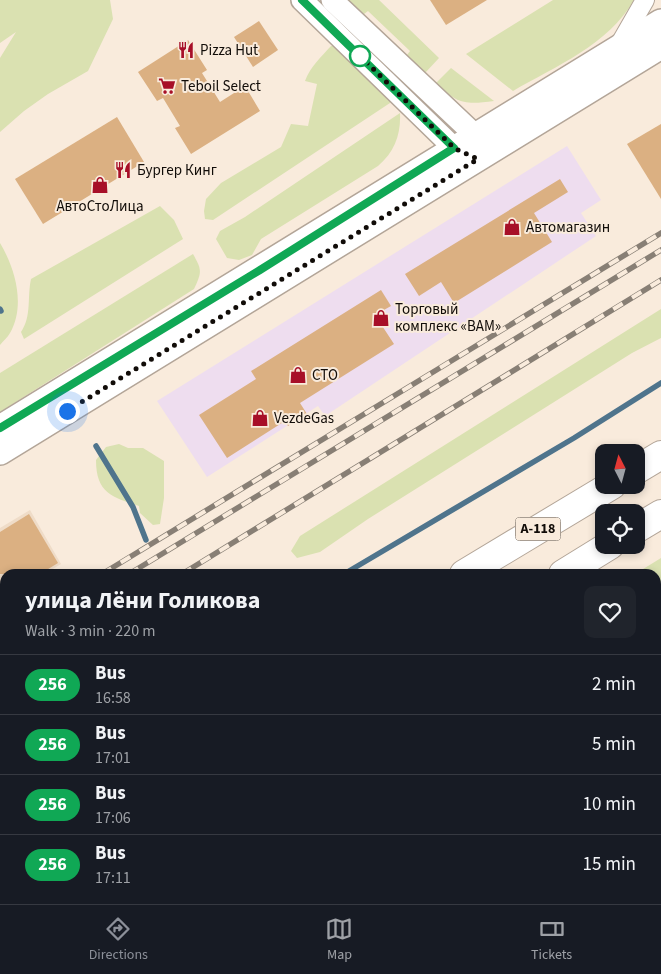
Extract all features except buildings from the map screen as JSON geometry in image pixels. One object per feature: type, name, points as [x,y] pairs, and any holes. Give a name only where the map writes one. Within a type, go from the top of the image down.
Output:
[{"type":"highway","points":[[645,465],[661,456]]},
{"type":"highway","name":"А-118","points":[[472,569],[597,494]]},
{"type":"highway","points":[[645,524],[661,514]]},
{"type":"highway","points":[[571,569],[595,554]]},
{"type":"main road","points":[[0,452],[661,22]]},
{"type":"main road","points":[[0,428],[260,270],[469,147],[661,46]]},
{"type":"street","points":[[302,0],[469,147]]},
{"type":"street","points":[[332,0],[469,147]]},
{"type":"street","points":[[617,49],[645,0]]},
{"type":"shaded area","name":"Торговый комплекс «ВАМ»","points":[[567,146],[601,200],[581,213],[596,236],[325,416],[318,406],[207,477],[157,401]]},
{"type":"shaded area","points":[[30,510],[61,564],[52,569],[0,569],[0,528]]},
{"type":"green space","points":[[0,0],[110,0],[113,19],[88,71],[48,94],[24,111],[0,132],[0,58],[16,32],[0,43]]},
{"type":"green space","points":[[348,0],[379,0],[439,58],[425,73],[407,55],[410,51],[368,11],[364,14]]},
{"type":"green space","points":[[553,0],[634,0],[623,16],[596,42],[513,91],[466,54]]},
{"type":"green space","points":[[331,46],[339,46],[391,97],[390,103],[213,220],[205,219],[206,199],[221,183],[281,147],[291,124],[308,126],[317,84],[305,81],[313,67]]},
{"type":"green space","points":[[451,68],[494,101],[468,103],[450,95],[436,83]]},
{"type":"green space","points":[[400,113],[396,142],[384,161],[261,239],[252,255],[239,260],[227,258],[216,239],[220,231],[245,217]]},
{"type":"green space","points":[[160,206],[174,220],[183,239],[24,339],[21,332],[27,320],[31,279]]},
{"type":"green space","points":[[0,243],[14,275],[18,299],[15,322],[9,334],[0,345]]},
{"type":"green space","points":[[193,254],[200,271],[194,289],[0,412],[0,373]]},
{"type":"green space","points":[[661,309],[661,338],[632,353],[368,519],[320,552],[297,558],[291,551],[300,536]]},
{"type":"green space","points":[[119,444],[128,448],[143,448],[164,461],[164,498],[160,524],[153,525],[140,513],[139,506],[121,500],[102,487],[96,460],[106,447]]},
{"type":"green space","points":[[661,558],[661,569],[643,569]]},
{"type":"waterway","points":[[352,569],[574,438],[661,383]]},
{"type":"waterway","points":[[96,446],[133,507],[146,540]]},
{"type":"railway","points":[[110,569],[661,233]]},
{"type":"railway","points":[[137,569],[661,250]]},
{"type":"railway","points":[[190,569],[661,280]]},
{"type":"bus line","name":"256","points":[[0,428],[260,270],[454,148],[407,100],[302,0]]},
{"type":"place","name":"Pizza Hut","points":[[186,50]]},
{"type":"place","name":"Teboil Select","points":[[167,86]]},
{"type":"place","name":"Бургер Кинг","points":[[123,170]]},
{"type":"place","name":"АвтоСтоЛица","points":[[100,185]]},
{"type":"place","name":"Автомагазин","points":[[512,227]]},
{"type":"place","name":"Торговый комплекс «ВАМ»","points":[[381,318]]},
{"type":"place","name":"СТО","points":[[298,375]]},
{"type":"place","name":"VezdeGas","points":[[260,418]]},
{"type":"route","points":[[67,411],[478,159],[454,148],[360,56]]}]
